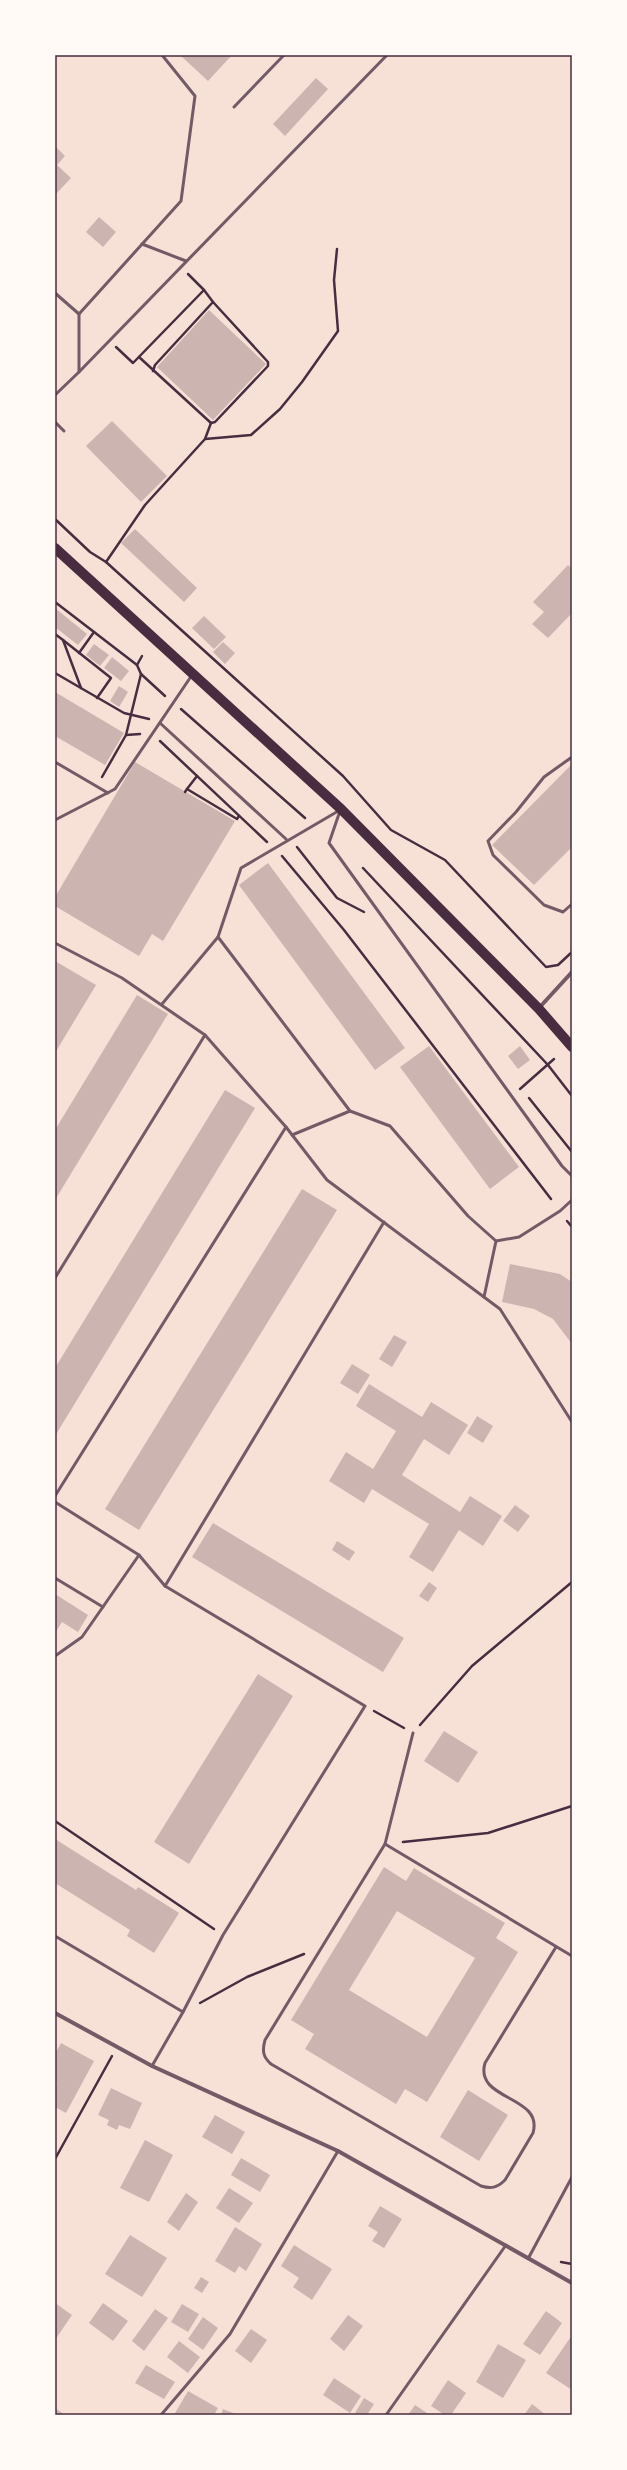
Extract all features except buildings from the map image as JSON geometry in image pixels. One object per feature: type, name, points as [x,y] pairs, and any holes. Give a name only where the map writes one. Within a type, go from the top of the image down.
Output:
[{"type":"main road","points":[[55,548],[341,809],[538,1009],[572,1047]]},
{"type":"street","points":[[538,1009],[572,972]]},
{"type":"street","points":[[55,2013],[118,2045],[152,2066],[338,2152],[529,2257],[572,2283]]},
{"type":"lane","points":[[79,372],[79,314],[181,201],[195,96],[162,55]]},
{"type":"lane","points":[[234,108],[284,55]]},
{"type":"lane","points":[[55,396],[387,55]]},
{"type":"lane","points":[[142,244],[186,261]]},
{"type":"lane","points":[[55,293],[79,314]]},
{"type":"lane","points":[[55,422],[64,431]]},
{"type":"lane","points":[[55,820],[115,789],[193,673]]},
{"type":"lane","points":[[160,723],[286,839]]},
{"type":"lane","points":[[572,757],[544,777],[516,812],[488,841],[493,855],[544,905],[563,912],[572,904]]},
{"type":"lane","points":[[55,762],[108,793]]},
{"type":"lane","points":[[162,1004],[218,937],[241,868],[286,839],[341,809]]},
{"type":"lane","points":[[341,809],[329,843],[510,1096],[562,1166],[572,1176]]},
{"type":"lane","points":[[218,937],[350,1111],[390,1126],[468,1216],[496,1241]]},
{"type":"lane","points":[[55,943],[122,978],[162,1004],[205,1035],[292,1135],[327,1180],[500,1309],[572,1422]]},
{"type":"lane","points":[[55,1278],[205,1035]]},
{"type":"lane","points":[[292,1135],[350,1111]]},
{"type":"lane","points":[[55,1496],[286,1128]]},
{"type":"lane","points":[[496,1241],[519,1237],[560,1211],[572,1200]]},
{"type":"lane","points":[[165,1586],[384,1222]]},
{"type":"lane","points":[[484,1297],[496,1241]]},
{"type":"lane","points":[[55,1502],[139,1555],[165,1586],[365,1706],[223,1935],[183,2012],[152,2066]]},
{"type":"lane","points":[[55,1656],[82,1637],[139,1555]]},
{"type":"lane","points":[[55,1578],[103,1607]]},
{"type":"lane","points":[[413,1733],[385,1844],[265,2040],[263,2049],[265,2058],[271,2064],[461,2175],[481,2186],[490,2189],[498,2187],[505,2180],[533,2133],[536,2124],[534,2116],[527,2109],[491,2087],[485,2080],[482,2072],[485,2063],[556,1947]]},
{"type":"lane","points":[[385,1844],[572,1956]]},
{"type":"lane","points":[[55,1936],[183,2012]]},
{"type":"lane","points":[[161,2415],[230,2334],[338,2152]]},
{"type":"lane","points":[[529,2257],[572,2177]]},
{"type":"lane","points":[[386,2415],[506,2245]]},
{"type":"path","points":[[205,439],[251,435],[288,398],[338,331],[334,280],[337,248]]},
{"type":"path","points":[[106,562],[145,505],[205,439],[211,423],[215,422],[268,366],[268,362],[213,302],[204,290],[181,267]]},
{"type":"path","points":[[109,341],[133,363],[204,290]]},
{"type":"path","points":[[153,370],[155,365],[213,302]]},
{"type":"path","points":[[139,357],[211,423]]},
{"type":"path","points":[[55,519],[90,552],[106,562],[343,776],[391,830],[445,860],[546,967],[558,965],[572,952]]},
{"type":"path","points":[[55,602],[137,665],[141,674],[156,689]]},
{"type":"path","points":[[79,653],[94,632]]},
{"type":"path","points":[[55,634],[111,678],[97,698]]},
{"type":"path","points":[[63,640],[81,689]]},
{"type":"path","points":[[137,665],[142,656]]},
{"type":"path","points":[[55,674],[124,713],[142,716]]},
{"type":"path","points":[[97,787],[126,735],[141,674]]},
{"type":"path","points":[[126,735],[152,734],[197,776],[239,816],[237,819],[186,790],[197,776]]},
{"type":"path","points":[[300,850],[338,898],[366,913]]},
{"type":"path","points":[[291,866],[344,930],[551,1199]]},
{"type":"path","points":[[510,1096],[554,1059]]},
{"type":"path","points":[[567,1221],[572,1227]]},
{"type":"path","points":[[365,1706],[413,1733],[472,1666],[572,1582]]},
{"type":"path","points":[[385,1844],[488,1833],[572,1806]]},
{"type":"path","points":[[55,1821],[223,1935]]},
{"type":"path","points":[[183,2012],[248,1977],[322,1948]]},
{"type":"path","points":[[55,2159],[118,2045]]}]
